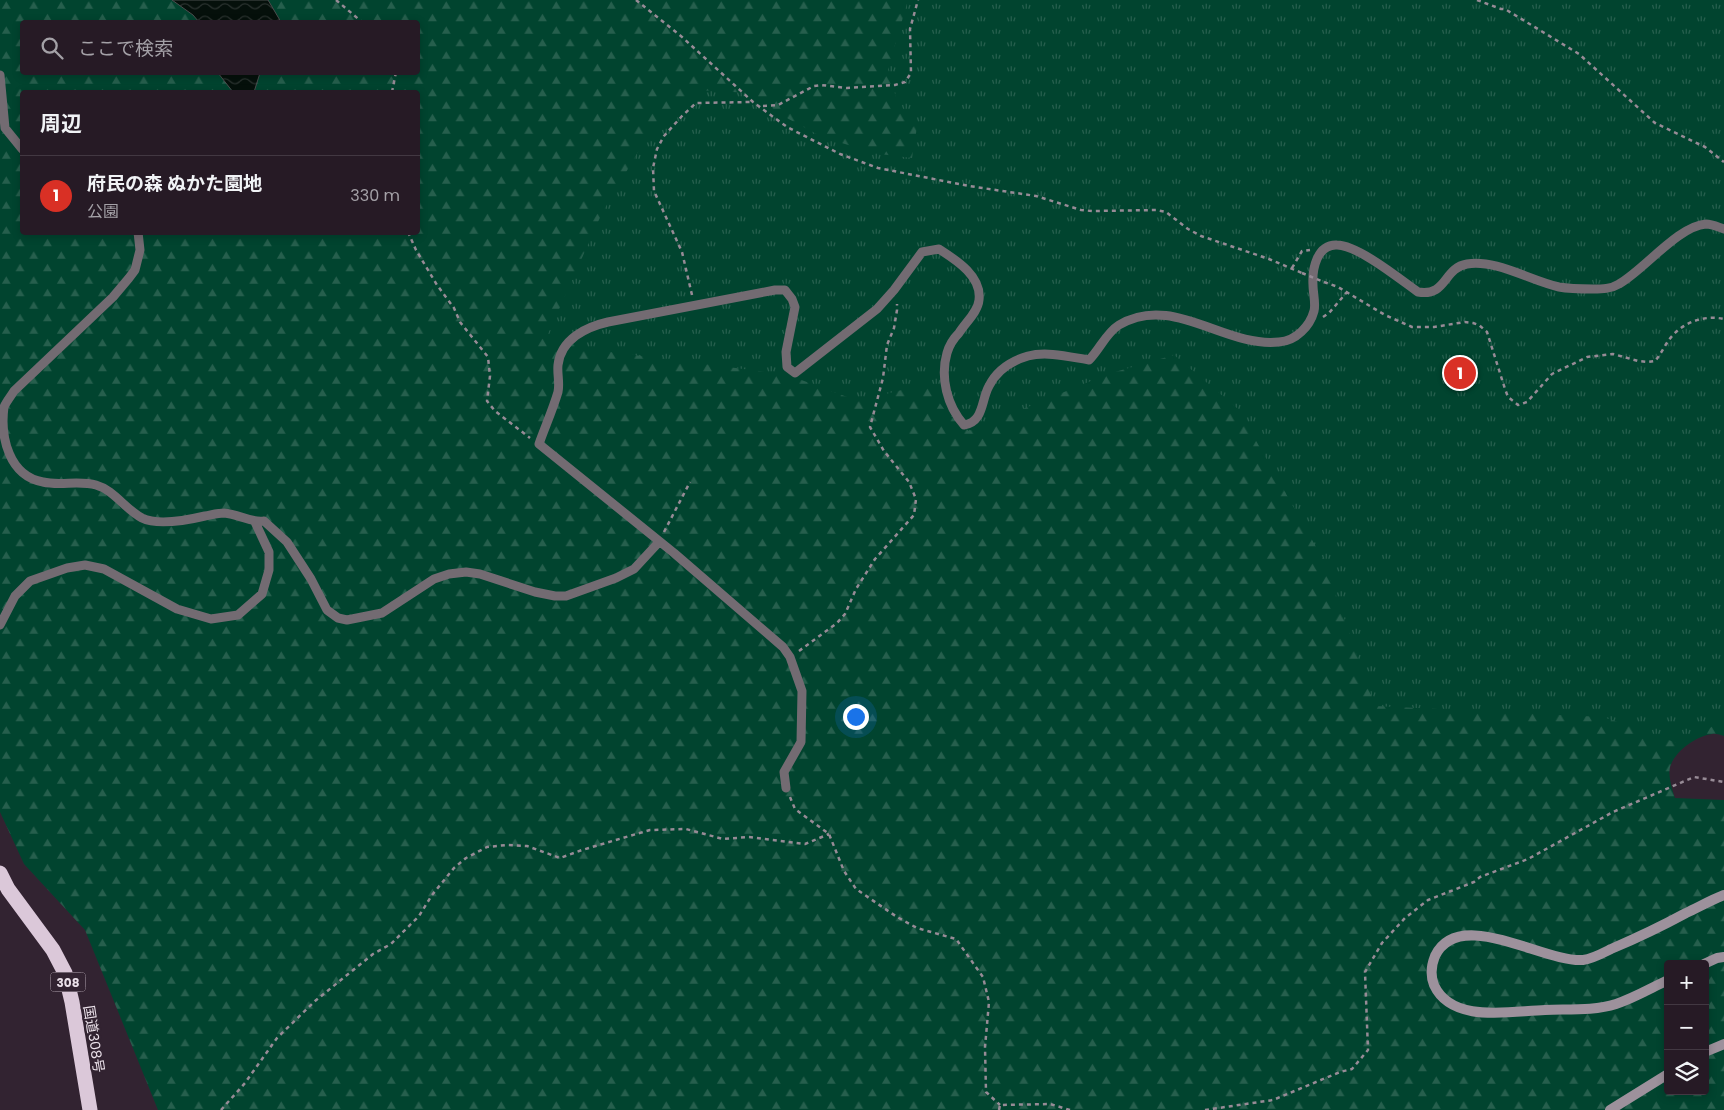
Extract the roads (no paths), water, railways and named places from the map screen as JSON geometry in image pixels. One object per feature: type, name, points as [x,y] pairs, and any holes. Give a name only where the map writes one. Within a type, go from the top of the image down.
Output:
[{"type":"highway","name":"国道308号","points":[[0,873],[8,889],[53,950],[65,973],[72,1002],[90,1110]]},
{"type":"street","points":[[1664,982],[1616,1004],[1596,1008],[1479,1013],[1456,1008],[1437,992],[1431,978],[1432,962],[1438,950],[1446,943],[1460,937],[1470,935],[1485,936],[1552,955],[1583,960],[1633,940],[1724,895]]},
{"type":"street","points":[[1709,962],[1724,957]]},
{"type":"street","points":[[1709,1050],[1724,1044]]},
{"type":"street","points":[[1610,1110],[1664,1076]]},
{"type":"lane","points":[[0,75],[5,128],[20,147]]},
{"type":"lane","points":[[786,788],[784,772],[801,742],[802,691],[790,657],[783,647],[735,604],[539,444],[558,391],[558,364],[568,343],[576,335],[592,326],[608,322],[775,290],[785,290],[792,298],[795,307],[786,352],[787,367],[795,373],[877,310],[922,252],[938,249],[961,263],[976,283],[979,300],[975,310],[948,350],[945,362],[946,390],[956,416],[964,425],[971,424],[979,415],[988,386],[1008,364],[1028,356],[1045,354],[1089,360],[1109,334],[1118,326],[1140,316],[1176,316],[1240,339],[1263,342],[1281,342],[1297,335],[1307,327],[1315,310],[1313,283],[1317,258],[1324,249],[1336,244],[1346,246],[1373,260],[1418,292],[1427,294],[1436,292],[1456,268],[1468,264],[1485,264],[1507,269],[1559,287],[1606,289],[1620,284],[1676,238],[1695,227],[1704,224],[1724,229]]},
{"type":"lane","points":[[138,235],[140,250],[135,270],[129,278],[106,304],[14,391],[4,406],[2,439],[7,453],[11,462],[31,479],[43,483],[89,483],[98,485],[106,489],[141,518],[151,521],[189,520],[223,513],[240,516],[255,522],[264,521],[274,529],[296,556],[327,610],[338,618],[347,620],[382,613],[434,579],[449,574],[466,572],[480,574],[535,592],[554,596],[566,596],[616,578],[634,569],[659,542]]},
{"type":"lane","points":[[0,625],[15,596],[30,581],[66,568],[85,566],[104,569],[128,580],[177,609],[211,619],[238,615],[262,594],[269,570],[269,552],[255,522]]},
{"type":"water","points":[[172,0],[268,0],[280,20],[197,20]]},
{"type":"water","points":[[220,75],[259,75],[255,90],[231,90]]},
{"type":"place","name":"府民の森 ぬかた園地","points":[[1460,373]]}]
